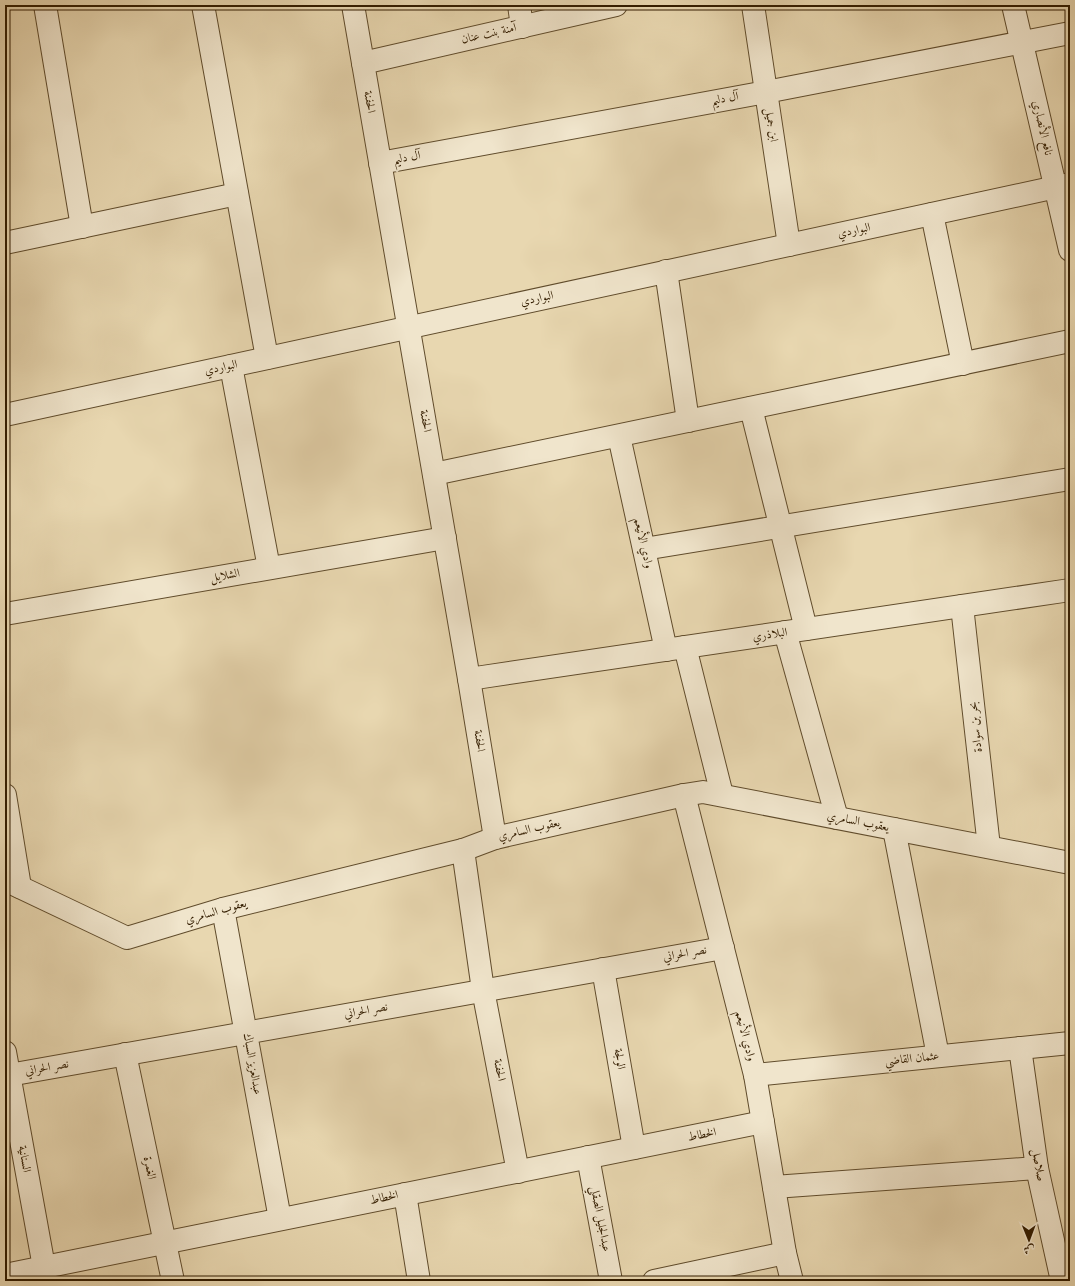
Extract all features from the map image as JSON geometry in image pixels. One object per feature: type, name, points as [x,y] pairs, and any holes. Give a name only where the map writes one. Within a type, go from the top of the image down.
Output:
[{"type":"street","points":[[45,5],[82,227]]},
{"type":"street","points":[[203,5],[266,358]]},
{"type":"street","name":"الحفنة","points":[[353,5],[469,679],[494,838]]},
{"type":"street","points":[[519,5],[522,26]]},
{"type":"street","name":"آمنة بنت عنان","points":[[363,63],[616,5]]},
{"type":"street","name":"ابن جميل","points":[[753,5],[789,245]]},
{"type":"street","name":"نافع الأنصاري","points":[[1013,5],[1022,42],[1063,185],[1070,250]]},
{"type":"street","name":"آل دليم","points":[[380,163],[766,92],[1070,33]]},
{"type":"street","name":"البواردي","points":[[5,415],[1063,185]]},
{"type":"street","points":[[5,243],[237,194]]},
{"type":"street","points":[[932,214],[963,364]]},
{"type":"street","points":[[666,271],[688,421]]},
{"type":"street","points":[[434,474],[1070,342]]},
{"type":"street","points":[[231,366],[269,568]]},
{"type":"street","points":[[751,408],[780,527],[795,631],[837,818]]},
{"type":"street","name":"وادي الأنيعم","points":[[619,436],[644,549],[722,796]]},
{"type":"street","points":[[644,549],[1070,479]]},
{"type":"street","name":"الشلايل","points":[[5,614],[445,538]]},
{"type":"street","name":"البلاذري","points":[[469,679],[1070,590]]},
{"type":"street","name":"بحر بن سوادة","points":[[962,606],[989,847]]},
{"type":"street","name":"يعقوب السامري","points":[[12,883],[127,938],[223,909],[463,850],[494,838],[703,792],[1070,863]]},
{"type":"street","points":[[5,795],[12,883]]},
{"type":"street","name":"وادي الأنيعم","points":[[684,795],[755,1075],[785,1253],[792,1281]]},
{"type":"street","points":[[894,829],[938,1056]]},
{"type":"street","name":"الحفنة","points":[[463,850],[483,990],[518,1172]]},
{"type":"street","name":"عبدالعزيز السباك","points":[[223,909],[280,1220]]},
{"type":"street","name":"نصر الحراني","points":[[9,1075],[723,948]]},
{"type":"street","name":"الولجة","points":[[603,969],[634,1148]]},
{"type":"street","name":"عثمان القاضي","points":[[755,1075],[1070,1043]]},
{"type":"street","name":"صلاصل","points":[[1020,1048],[1037,1168],[1062,1281]]},
{"type":"street","name":"السنانية","points":[[5,1052],[44,1267]]},
{"type":"street","name":"الغمرة","points":[[125,1054],[173,1281]]},
{"type":"street","name":"الخطاط","points":[[5,1275],[763,1122]]},
{"type":"street","name":"عبدالجليل الصقلي","points":[[588,1157],[612,1281]]},
{"type":"street","points":[[774,1187],[1037,1168]]},
{"type":"street","points":[[405,1194],[419,1281]]},
{"type":"street","points":[[654,1281],[785,1253]]}]
